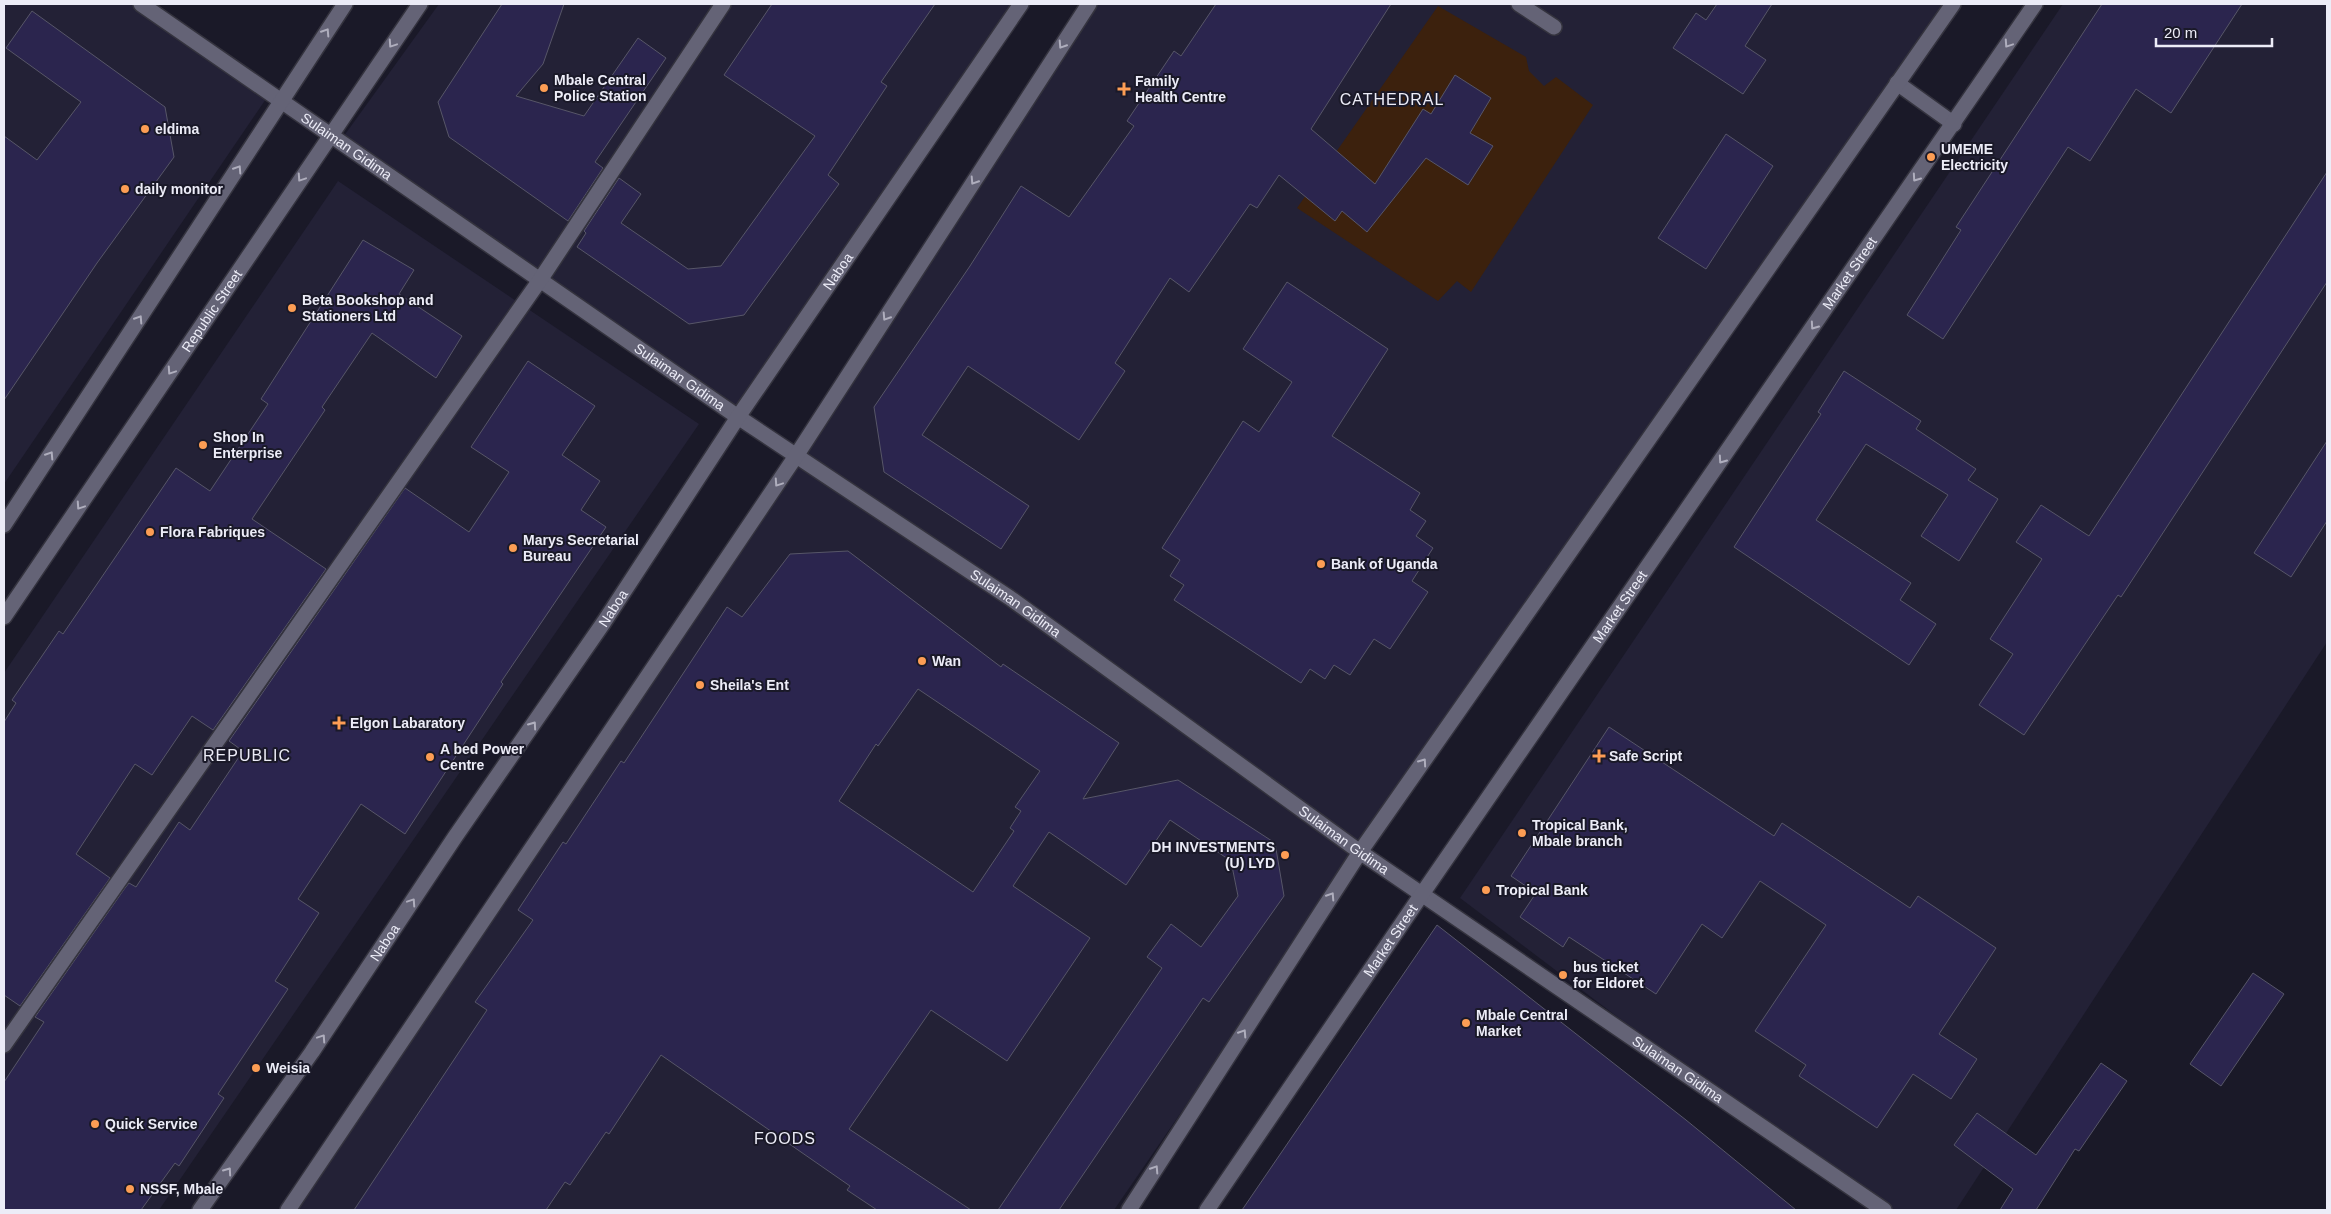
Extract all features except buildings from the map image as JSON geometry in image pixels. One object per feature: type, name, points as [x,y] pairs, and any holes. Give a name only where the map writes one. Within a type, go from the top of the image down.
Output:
[{"type":"street","name":"Sulaiman Gidima","points":[[141,4],[738,417],[1010,598],[1360,852],[1884,1210]]},
{"type":"street","points":[[4,525],[282,102],[344,4]]},
{"type":"street","name":"Republic Street","points":[[4,617],[420,4]]},
{"type":"street","points":[[4,1045],[540,280],[724,4]]},
{"type":"street","name":"Naboa","points":[[200,1210],[312,1052],[455,837],[604,622],[738,417],[1021,4]]},
{"type":"street","points":[[288,1210],[796,456],[1089,4]]},
{"type":"street","points":[[1519,4],[1554,27]]},
{"type":"street","points":[[1129,1210],[1360,852],[1953,4]]},
{"type":"street","name":"Market Street","points":[[1207,1210],[1422,894],[2035,4]]},
{"type":"street","points":[[1897,83],[1954,124]]},
{"type":"shaded area","points":[[4,4],[133,4],[270,93],[4,484]]},
{"type":"shaded area","points":[[439,4],[1020,4],[736,410],[341,140]]},
{"type":"shaded area","points":[[1084,4],[1956,4],[1360,852],[1114,1210],[288,1210],[797,455]]},
{"type":"shaded area","points":[[2063,4],[2327,4],[2327,642],[1956,1210],[1873,1210],[1460,898]]},
{"type":"shaded area","points":[[1438,6],[1526,57],[1529,71],[1544,86],[1556,77],[1593,105],[1471,292],[1457,281],[1438,301],[1297,208]]},
{"type":"shaded area","points":[[338,181],[699,424],[159,1210],[4,1210],[4,673]]},
{"type":"place","name":"Mbale Central Police Station","points":[[544,88]]},
{"type":"place","name":"Family Health Centre","points":[[1124,89]]},
{"type":"place","name":"eldima","points":[[145,129]]},
{"type":"place","name":"UMEME Electricity","points":[[1931,157]]},
{"type":"place","name":"daily monitor","points":[[125,189]]},
{"type":"place","name":"Beta Bookshop and Stationers Ltd","points":[[292,308]]},
{"type":"place","name":"Shop In Enterprise","points":[[203,445]]},
{"type":"place","name":"Flora Fabriques","points":[[150,532]]},
{"type":"place","name":"Marys Secretarial Bureau","points":[[513,548]]},
{"type":"place","name":"Bank of Uganda","points":[[1321,564]]},
{"type":"place","name":"Wan","points":[[922,661]]},
{"type":"place","name":"Sheila's Ent","points":[[700,685]]},
{"type":"place","name":"Elgon Labaratory","points":[[339,723]]},
{"type":"place","name":"Safe Script","points":[[1599,756]]},
{"type":"place","name":"A bed Power Centre","points":[[430,757]]},
{"type":"place","name":"Tropical Bank, Mbale branch","points":[[1522,833]]},
{"type":"place","name":"DH INVESTMENTS (U) LYD","points":[[1285,855]]},
{"type":"place","name":"Tropical Bank","points":[[1486,890]]},
{"type":"place","name":"bus ticket for Eldoret","points":[[1563,975]]},
{"type":"place","name":"Mbale Central Market","points":[[1466,1023]]},
{"type":"place","name":"Weisia","points":[[256,1068]]},
{"type":"place","name":"Quick Service","points":[[95,1124]]},
{"type":"place","name":"NSSF, Mbale","points":[[130,1189]]},
{"type":"district","name":"CATHEDRAL","points":[[1392,99]]},
{"type":"district","name":"REPUBLIC","points":[[247,755]]},
{"type":"district","name":"FOODS","points":[[785,1138]]}]
